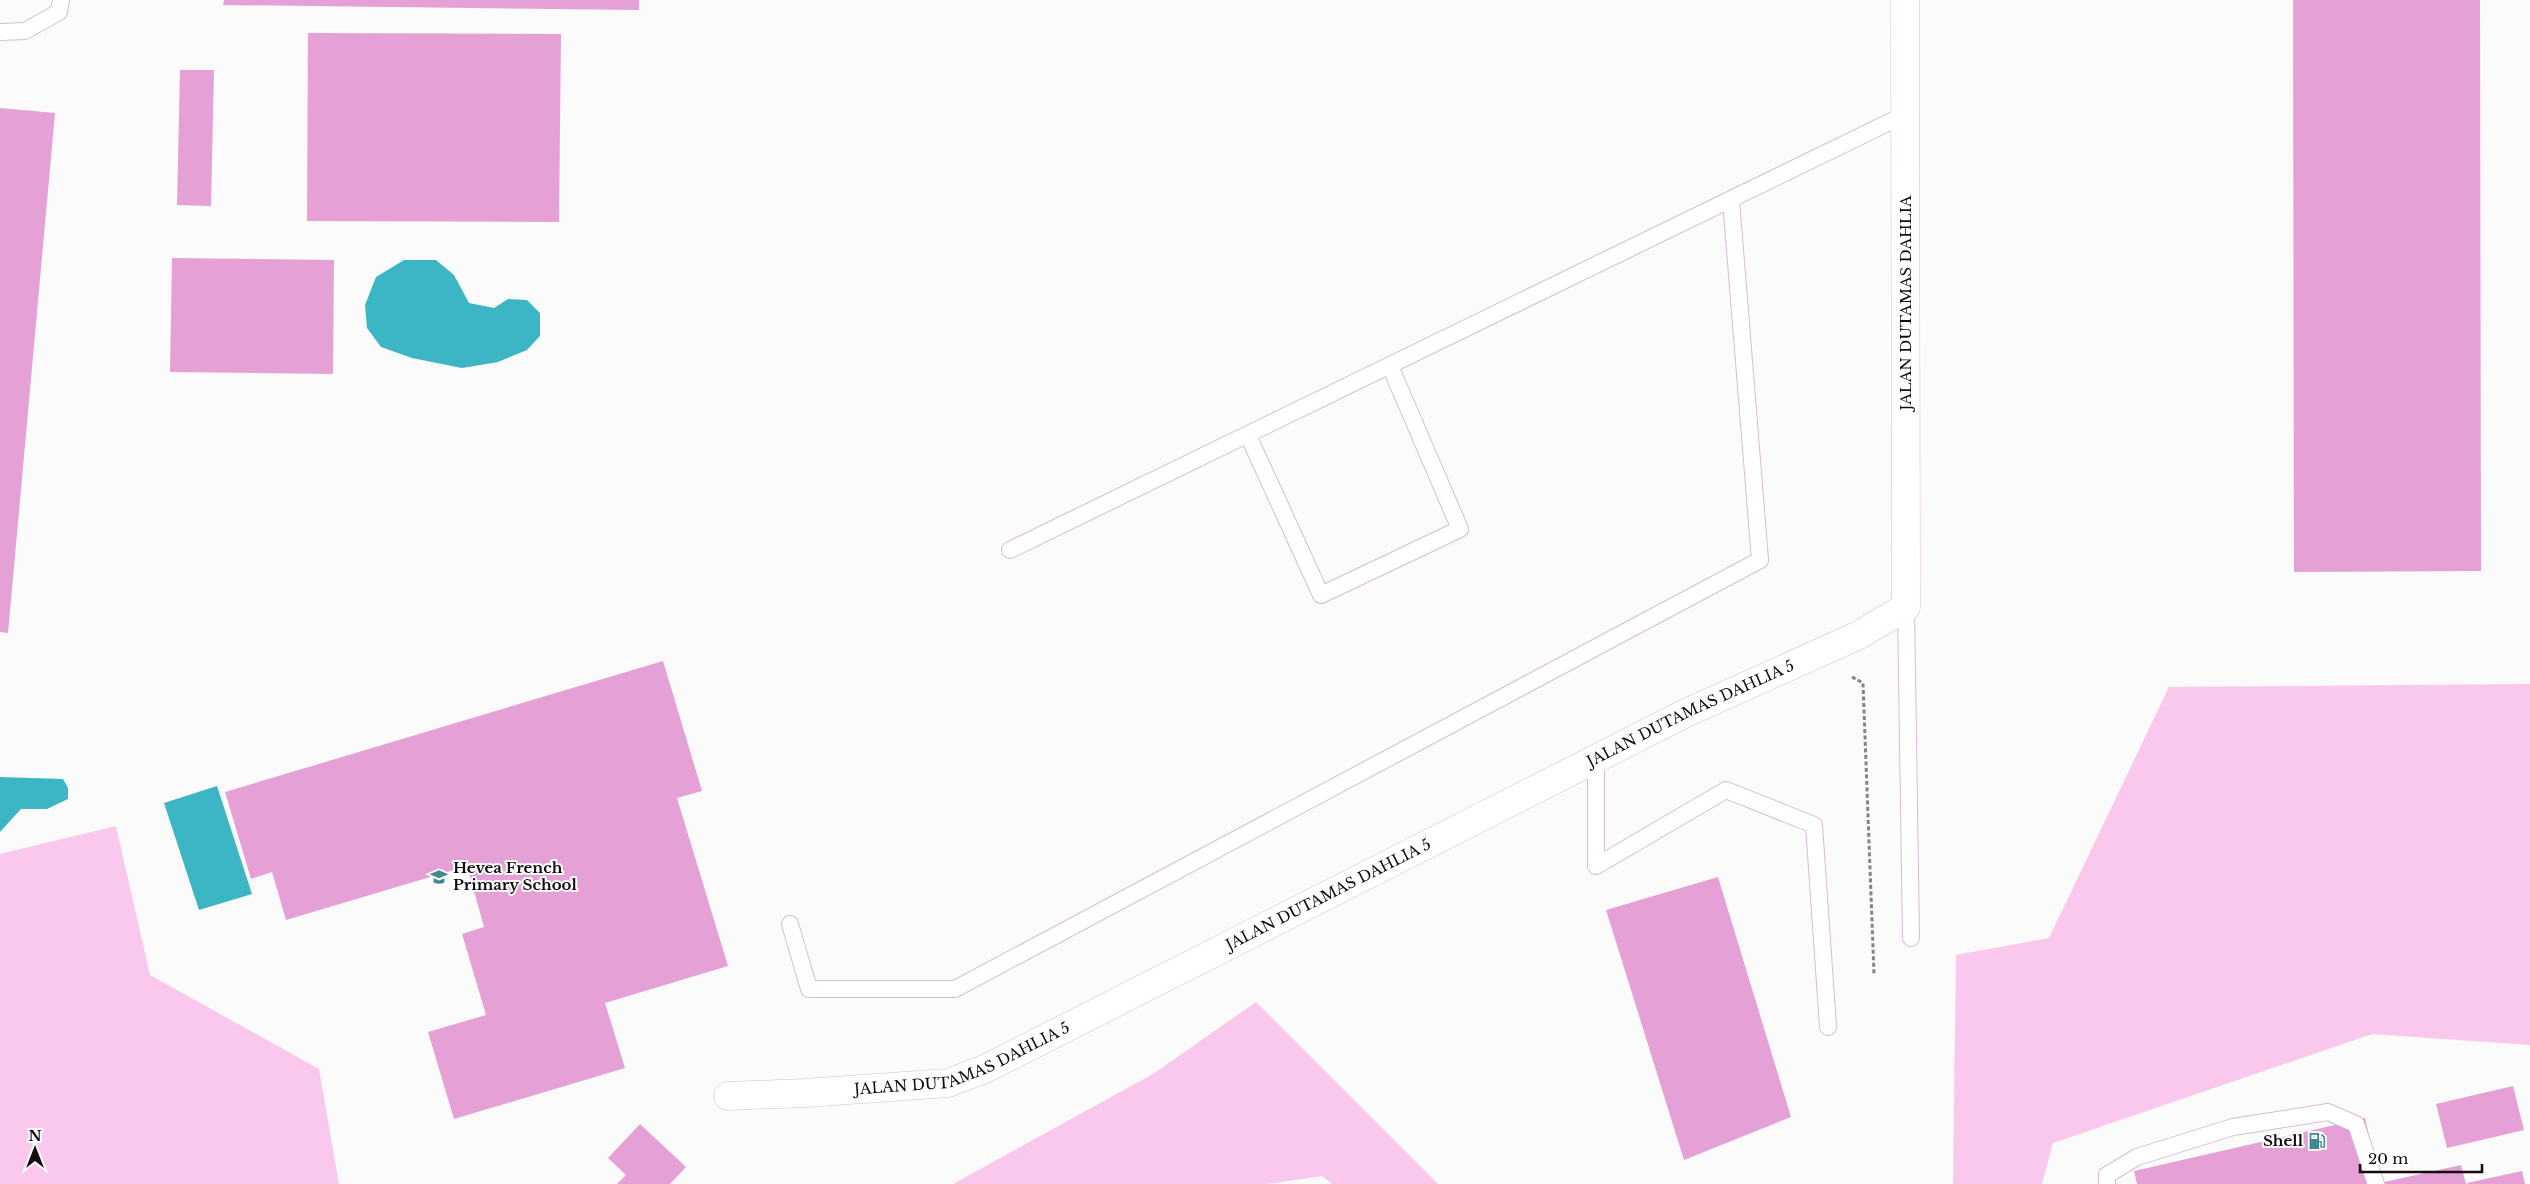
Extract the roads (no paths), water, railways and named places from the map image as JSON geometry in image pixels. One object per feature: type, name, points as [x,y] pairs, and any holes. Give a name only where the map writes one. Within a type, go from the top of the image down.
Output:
[{"type":"street","name":"JALAN DUTAMAS DAHLIA","points":[[1905,0],[1906,607]]},
{"type":"street","name":"JALAN DUTAMAS DAHLIA 5","points":[[728,1096],[805,1093],[948,1083],[987,1068],[1686,713],[1859,635],[1906,607]]},
{"type":"lane","points":[[0,32],[25,32],[59,12],[61,0]]},
{"type":"lane","points":[[1010,550],[1906,114]]},
{"type":"lane","points":[[790,924],[809,989],[955,989],[1760,560],[1731,200]]},
{"type":"lane","points":[[1248,435],[1321,595],[1460,529],[1390,366]]},
{"type":"lane","points":[[1906,607],[1911,938]]},
{"type":"lane","points":[[1596,760],[1596,866],[1726,790],[1814,825],[1828,1027]]},
{"type":"lane","points":[[2108,1184],[2106,1175],[2137,1157],[2233,1127],[2328,1112],[2356,1124],[2376,1184]]},
{"type":"water","points":[[404,260],[436,260],[454,275],[469,303],[494,308],[508,299],[527,300],[540,313],[540,336],[527,350],[498,362],[462,368],[412,358],[381,347],[367,328],[365,305],[376,277]]},
{"type":"water","points":[[0,777],[63,779],[68,788],[68,799],[47,809],[21,809],[0,832]]},
{"type":"water","points":[[217,786],[252,894],[199,910],[164,803]]},
{"type":"place","name":"Hevea French Primary School","points":[[439,877]]},
{"type":"place","name":"Shell","points":[[2317,1141]]}]
